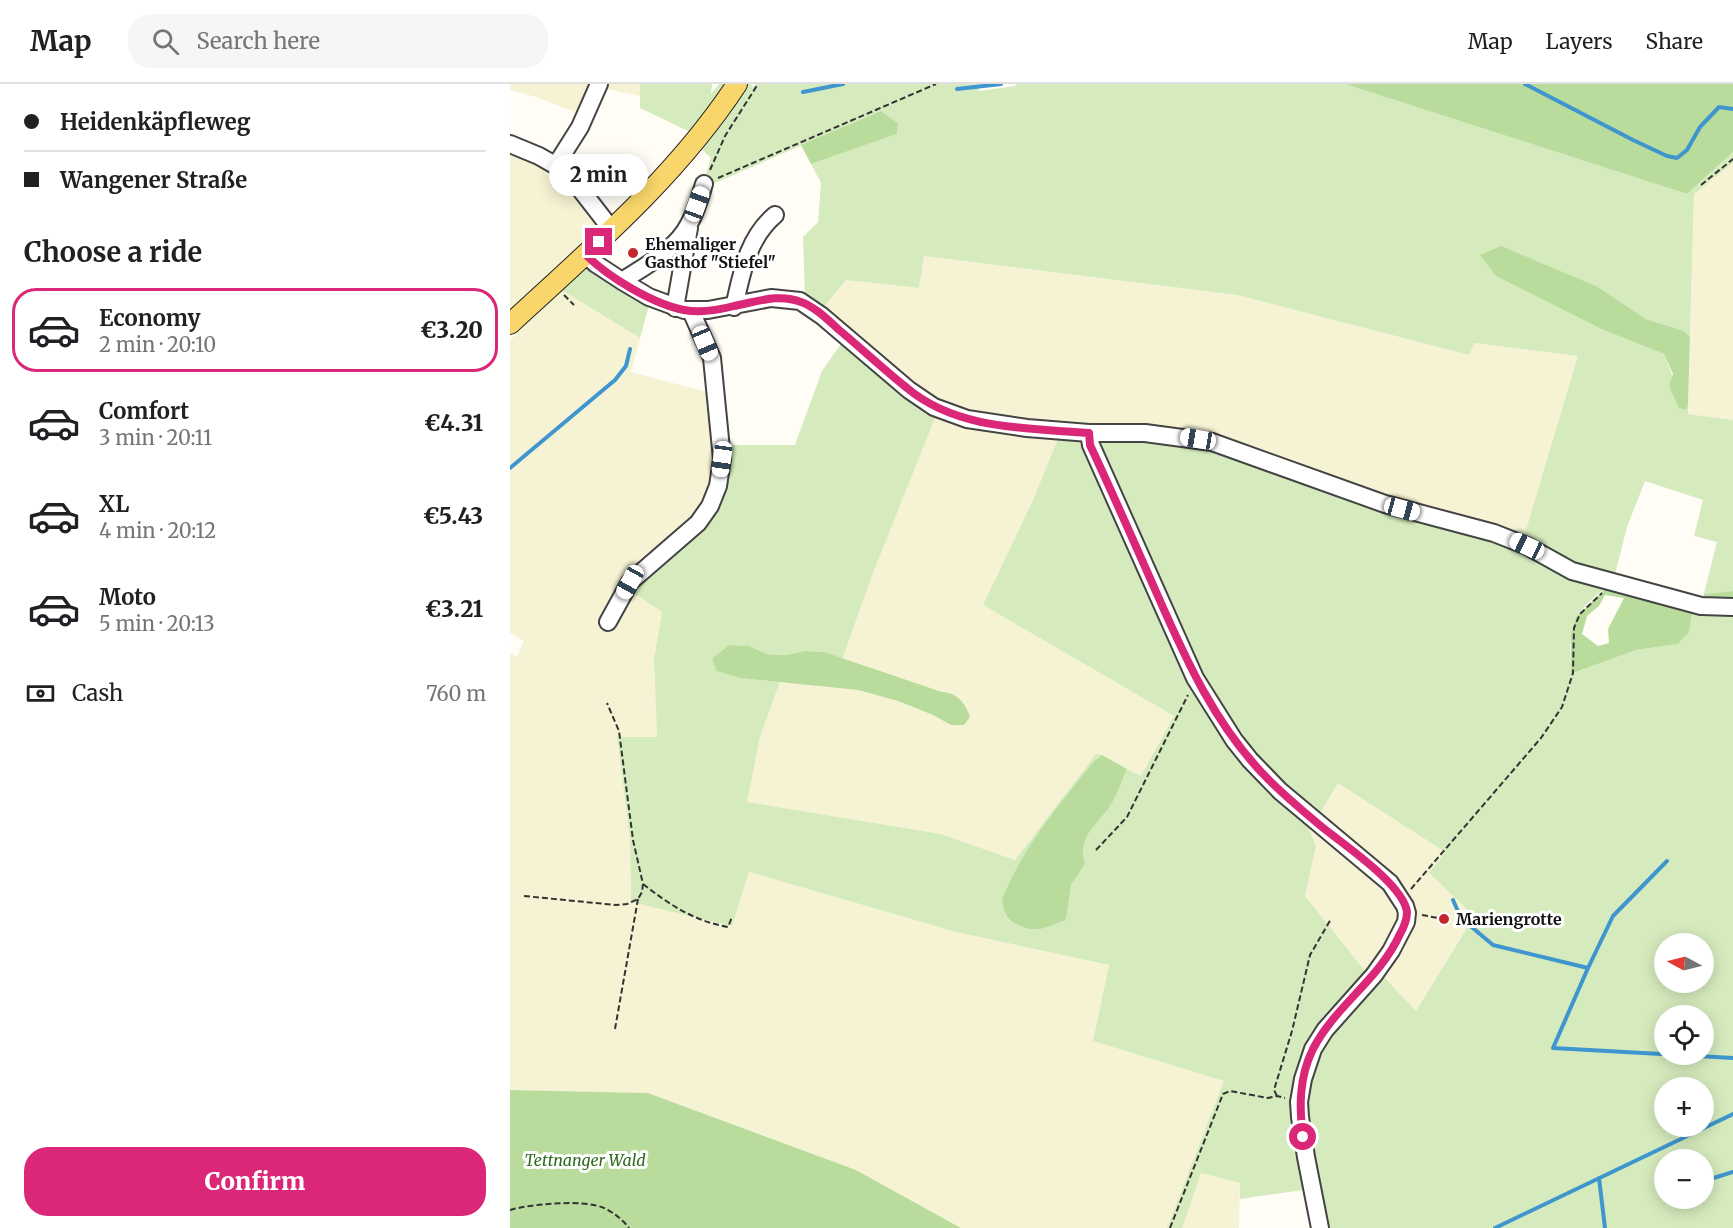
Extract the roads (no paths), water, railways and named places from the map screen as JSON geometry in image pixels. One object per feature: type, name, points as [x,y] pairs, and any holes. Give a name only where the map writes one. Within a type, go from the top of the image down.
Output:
[{"type":"main road","points":[[510,324],[586,255],[667,174],[718,112],[737,84]]},
{"type":"street","points":[[556,165],[580,127],[599,84]]},
{"type":"street","points":[[510,144],[539,156],[567,172],[612,230]]},
{"type":"street","points":[[675,308],[689,225],[704,184]]},
{"type":"street","points":[[734,307],[748,253],[762,226],[775,215]]},
{"type":"street","points":[[622,282],[662,255],[680,238],[689,225]]},
{"type":"street","points":[[586,255],[622,282],[675,308],[691,311],[734,307],[758,300],[782,298],[800,301],[822,316],[909,390],[934,407],[967,419],[990,424],[1089,433],[1145,433],[1212,442],[1385,504],[1494,533],[1527,546],[1572,571],[1701,606],[1733,607]]},
{"type":"street","points":[[608,622],[630,582],[698,523],[710,506],[718,486],[722,459],[712,358],[691,311]]},
{"type":"street","points":[[1089,433],[1090,445],[1195,678],[1234,740],[1280,791],[1390,883],[1404,906],[1406,922],[1399,937],[1383,963],[1325,1030],[1313,1049],[1305,1072],[1299,1102],[1300,1117],[1320,1228]]},
{"type":"waterway","points":[[803,92],[843,84]]},
{"type":"waterway","points":[[957,89],[1001,84]]},
{"type":"waterway","points":[[1525,84],[1633,140],[1667,156],[1677,158],[1687,150],[1700,127],[1719,107],[1733,109]]},
{"type":"waterway","points":[[510,468],[615,380],[626,366],[630,349]]},
{"type":"waterway","points":[[1667,861],[1613,916],[1553,1048],[1733,1058]]},
{"type":"waterway","points":[[1453,900],[1461,918],[1493,945],[1588,968]]},
{"type":"waterway","points":[[1495,1228],[1733,1114]]},
{"type":"waterway","points":[[1714,1178],[1733,1172]]},
{"type":"waterway","points":[[1599,1178],[1605,1228]]},
{"type":"place","name":"Ehemaliger Gasthof \"Stiefel\"","points":[[633,253]]},
{"type":"place","name":"Mariengrotte","points":[[1444,919]]},
{"type":"park label","name":"Tettnanger Wald","points":[[585,1160]]}]
